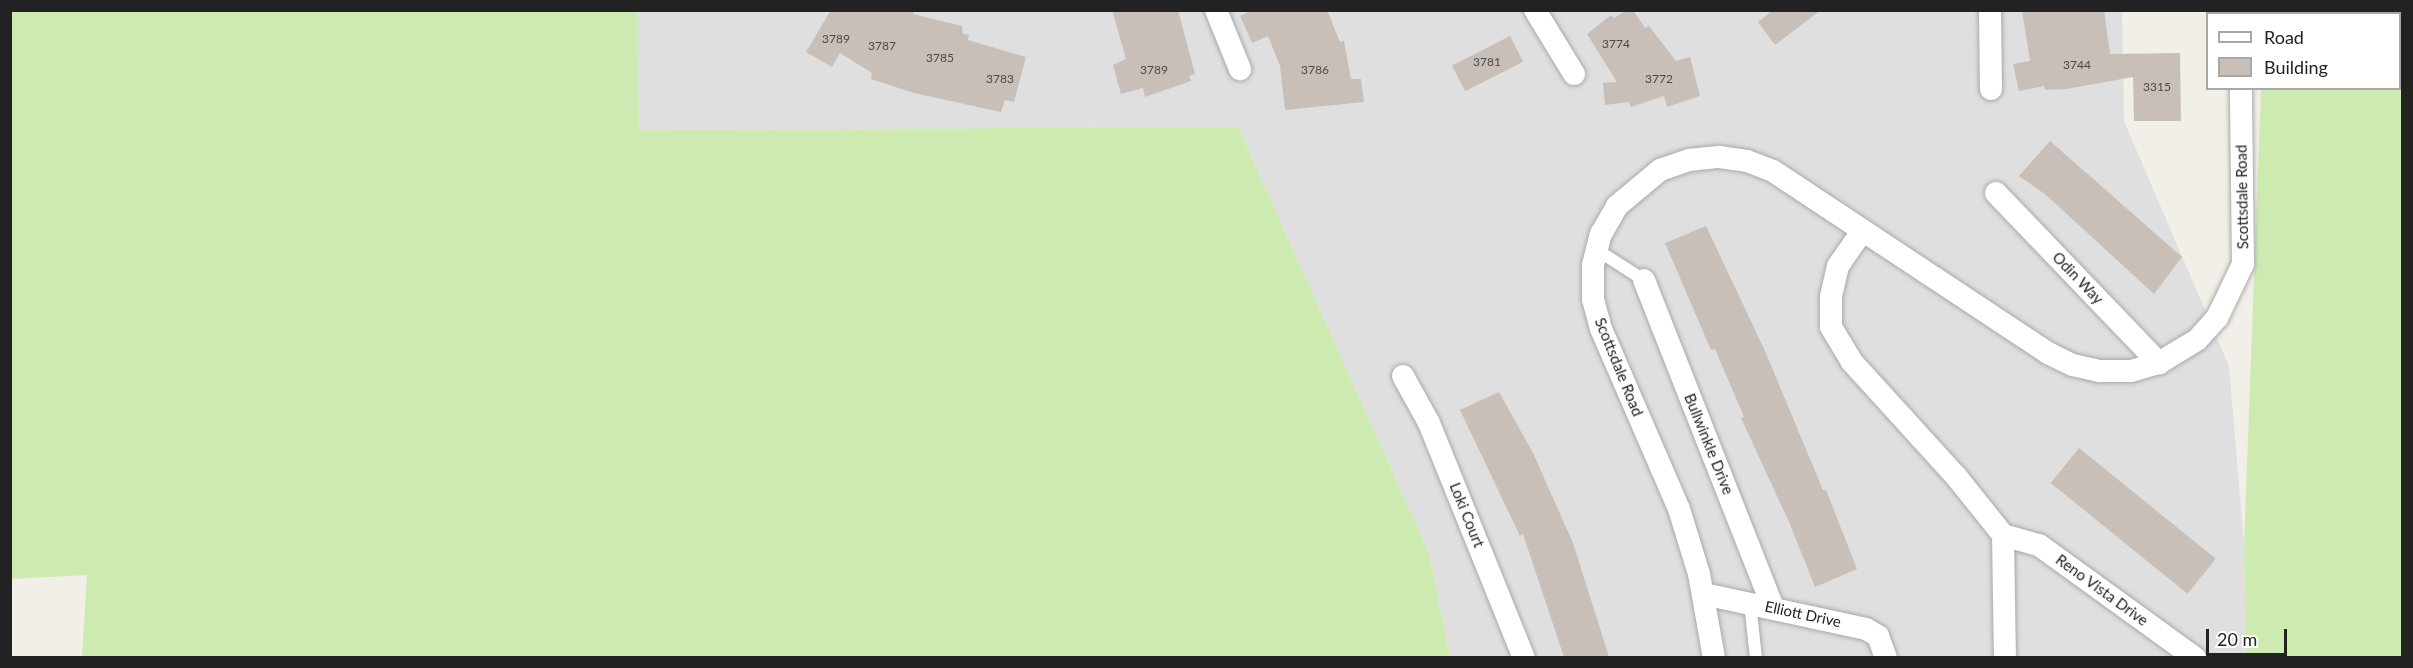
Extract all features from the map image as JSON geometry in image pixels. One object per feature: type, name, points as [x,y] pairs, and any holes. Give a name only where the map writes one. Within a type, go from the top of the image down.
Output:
[{"type":"street","points":[[1216,10],[1240,69]]},
{"type":"street","points":[[1535,10],[1574,74]]},
{"type":"street","points":[[1990,10],[1991,89]]},
{"type":"street","name":"Scottsdale Road","points":[[1714,657],[1704,594],[1679,509],[1601,329],[1593,299],[1597,250],[1617,206],[1636,186],[1679,163],[1719,157],[1747,161],[1773,171],[1861,233],[2073,365],[2100,371],[2131,371],[2159,363],[2197,340],[2217,318],[2244,264],[2241,90]]},
{"type":"street","name":"Odin Way","points":[[1996,193],[2159,363]]},
{"type":"street","points":[[1861,233],[1838,266],[1830,297],[1831,327],[1852,362],[1955,475],[2004,535],[2005,657]]},
{"type":"street","name":"Bullwinkle Drive","points":[[1644,280],[1773,608]]},
{"type":"street","name":"Loki Court","points":[[1403,376],[1429,423],[1524,657]]},
{"type":"street","name":"Reno Vista Drive","points":[[2004,535],[2039,545],[2195,657]]},
{"type":"street","name":"Elliott Drive","points":[[1704,594],[1866,629],[1878,636],[1886,657]]},
{"type":"lane","points":[[1597,250],[1644,280]]},
{"type":"lane","points":[[1750,603],[1756,657]]},
{"type":"shaded area","points":[[637,11],[2122,11],[2124,121],[2229,366],[2244,544],[2246,657],[1450,657],[1429,553],[1238,127],[639,130]]},
{"type":"green space","points":[[11,10],[637,11],[639,130],[1238,127],[1429,553],[1450,657],[82,657],[87,575],[11,579]]},
{"type":"green space","points":[[2264,11],[2402,11],[2402,657],[2246,657],[2244,544],[2261,90],[2401,90],[2401,12]]},
{"type":"building","points":[[831,10],[914,10],[913,14],[962,26],[963,34],[969,35],[968,40],[1026,57],[1014,102],[1005,100],[1001,112],[914,93],[871,79],[872,73],[840,53],[832,67],[806,52]]},
{"type":"building","points":[[1112,10],[1178,10],[1195,74],[1189,76],[1191,81],[1145,97],[1143,88],[1121,94],[1113,65],[1126,59]]},
{"type":"building","points":[[1253,10],[1327,10],[1340,42],[1344,41],[1351,79],[1361,79],[1364,102],[1285,110],[1280,66],[1268,36],[1252,43],[1240,16]]},
{"type":"building","points":[[1627,10],[1633,10],[1645,28],[1649,26],[1676,61],[1690,57],[1700,96],[1667,107],[1664,96],[1631,107],[1629,102],[1605,105],[1603,83],[1617,82],[1587,34],[1611,15],[1614,18]]},
{"type":"building","points":[[1773,10],[1821,10],[1775,45],[1758,22]]},
{"type":"building","points":[[2022,10],[2104,10],[2110,54],[2180,53],[2181,121],[2134,121],[2133,77],[2066,89],[2045,90],[2044,86],[2019,91],[2013,64],[2030,61]]},
{"type":"building","points":[[1510,36],[1523,62],[1465,91],[1452,66]]},
{"type":"building","points":[[2050,141],[2182,257],[2154,294],[2046,195],[2019,176]]},
{"type":"building","points":[[1706,226],[1765,351],[1823,490],[1826,490],[1857,569],[1815,587],[1789,522],[1741,418],[1744,417],[1715,349],[1711,350],[1665,243]]},
{"type":"building","points":[[1499,392],[1533,453],[1573,543],[1609,657],[1564,657],[1523,534],[1520,536],[1460,410]]},
{"type":"building","points":[[2079,448],[2216,559],[2187,594],[2051,483]]}]
